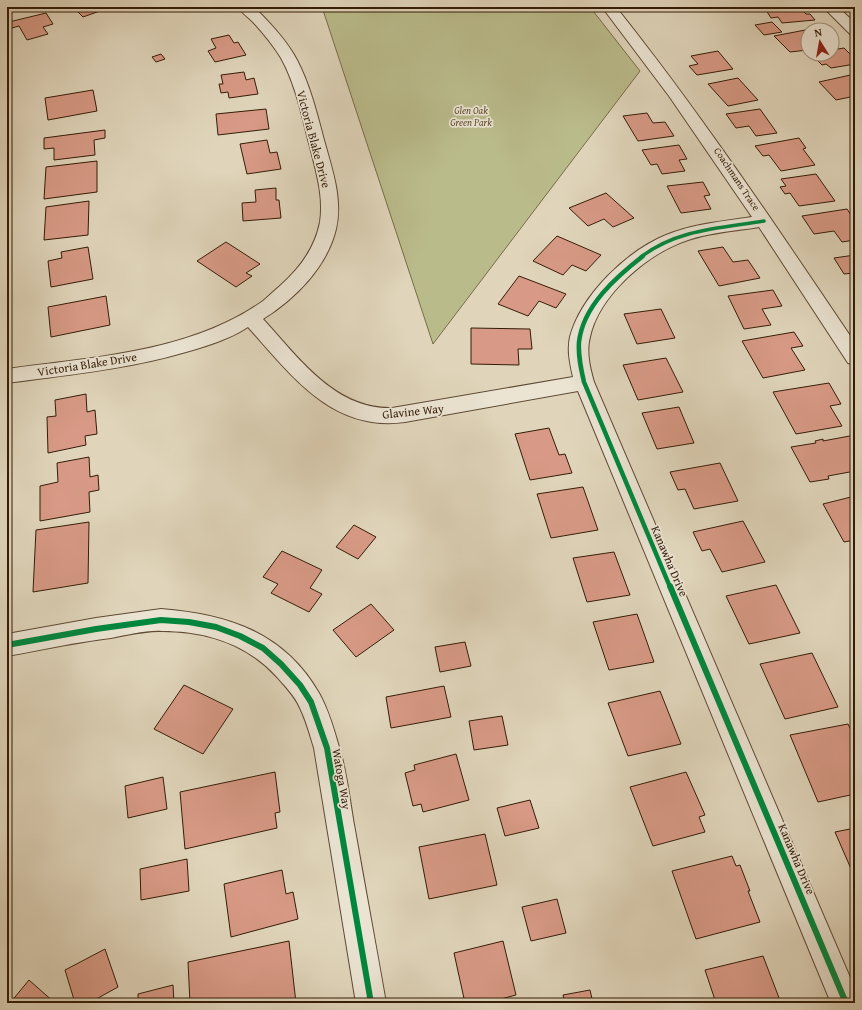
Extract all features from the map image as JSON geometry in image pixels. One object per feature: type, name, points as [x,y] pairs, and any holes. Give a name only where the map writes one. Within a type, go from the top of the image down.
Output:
[{"type":"street","name":"Victoria Blake Drive","points":[[7,376],[140,356],[178,347],[217,335],[252,319],[274,302],[292,287],[317,254],[329,221],[330,208],[328,189],[321,156],[309,111],[293,65],[277,41],[245,7]]},
{"type":"street","name":"Coachmans Trace","points":[[609,7],[643,49],[711,141],[855,358]]},
{"type":"street","points":[[830,7],[855,31]]},
{"type":"street","name":"Kanawha Drive","points":[[764,221],[699,232],[672,239],[647,254],[623,273],[602,296],[586,319],[580,337],[579,361],[584,382],[846,1003]]},
{"type":"street","name":"Glavine Way","points":[[252,319],[293,364],[329,397],[366,413],[385,416],[472,404],[584,382]]},
{"type":"street","name":"Watoga Way","points":[[7,645],[96,629],[161,620],[189,622],[216,627],[240,636],[263,648],[281,664],[300,685],[311,702],[327,748],[371,1003]]},
{"type":"green space","name":"Glen Oak Green Park","points":[[322,7],[590,7],[640,71],[433,344]]},
{"type":"building","points":[[73,7],[111,7],[83,17]]},
{"type":"building","points":[[800,7],[806,14],[810,14],[815,20],[782,23],[778,17],[771,18],[766,10]]},
{"type":"building","points":[[46,13],[53,24],[43,27],[48,34],[27,40],[19,26],[12,28],[9,22]]},
{"type":"building","points":[[772,22],[782,32],[764,35],[755,25]]},
{"type":"building","points":[[800,31],[800,51],[790,52],[774,36]]},
{"type":"building","points":[[229,35],[234,43],[238,42],[246,55],[215,62],[208,51],[216,48],[211,39]]},
{"type":"building","points":[[844,48],[855,59],[855,64],[831,68],[826,64],[822,65],[819,62],[840,62],[840,49]]},
{"type":"building","points":[[718,51],[733,69],[697,75],[689,66],[698,64],[691,56]]},
{"type":"building","points":[[161,54],[165,59],[156,62],[152,57]]},
{"type":"building","points":[[244,72],[246,80],[254,78],[258,94],[229,98],[228,92],[221,93],[219,84],[223,84],[221,75]]},
{"type":"building","points":[[855,74],[855,96],[836,100],[819,82]]},
{"type":"building","points":[[738,78],[758,100],[728,106],[708,84]]},
{"type":"building","points":[[93,90],[97,111],[48,120],[45,98]]},
{"type":"building","points":[[266,109],[269,129],[218,135],[216,114]]},
{"type":"building","points":[[760,109],[777,133],[756,136],[749,126],[736,128],[726,114]]},
{"type":"building","points":[[647,113],[653,123],[665,122],[674,136],[638,141],[623,116]]},
{"type":"building","points":[[105,130],[105,138],[94,140],[95,155],[54,160],[54,148],[44,149],[44,138]]},
{"type":"building","points":[[799,138],[806,148],[803,149],[815,165],[781,171],[769,155],[763,156],[755,146]]},
{"type":"building","points":[[267,140],[270,153],[277,152],[281,169],[247,174],[240,144]]},
{"type":"building","points":[[679,145],[687,159],[679,160],[685,171],[662,174],[657,164],[651,165],[642,150]]},
{"type":"building","points":[[97,161],[97,192],[44,199],[46,167]]},
{"type":"building","points":[[816,174],[835,201],[799,206],[790,193],[785,194],[780,187],[786,186],[781,179]]},
{"type":"building","points":[[703,182],[710,195],[704,196],[711,209],[681,213],[667,186]]},
{"type":"building","points":[[276,188],[276,200],[279,200],[281,218],[243,221],[242,203],[256,202],[255,190]]},
{"type":"building","points":[[606,193],[634,218],[613,227],[604,219],[588,226],[569,208]]},
{"type":"building","points":[[89,201],[88,235],[44,240],[46,207]]},
{"type":"building","points":[[847,209],[855,221],[855,240],[842,242],[834,231],[814,234],[802,216]]},
{"type":"building","points":[[557,236],[601,255],[586,271],[572,265],[563,275],[533,261]]},
{"type":"building","points":[[226,242],[260,264],[246,273],[252,276],[236,287],[197,261]]},
{"type":"building","points":[[88,247],[93,279],[51,287],[48,261],[62,258],[61,252]]},
{"type":"building","points":[[723,247],[733,262],[748,260],[760,278],[719,286],[698,251]]},
{"type":"building","points":[[855,255],[855,276],[853,273],[844,274],[834,258]]},
{"type":"building","points":[[519,276],[566,294],[556,308],[539,301],[528,316],[498,304]]},
{"type":"building","points":[[773,290],[782,306],[762,309],[771,325],[744,329],[728,296]]},
{"type":"building","points":[[106,296],[110,325],[51,337],[48,307]]},
{"type":"building","points":[[661,309],[675,338],[637,344],[624,314]]},
{"type":"building","points":[[471,328],[530,329],[532,349],[518,349],[519,365],[471,364]]},
{"type":"building","points":[[794,332],[803,346],[791,348],[805,370],[763,378],[742,341]]},
{"type":"building","points":[[666,358],[683,392],[638,400],[623,365]]},
{"type":"building","points":[[829,383],[841,404],[830,406],[842,426],[796,434],[773,392]]},
{"type":"building","points":[[86,394],[87,412],[95,410],[97,434],[85,436],[86,445],[48,453],[47,417],[56,416],[55,400]]},
{"type":"building","points":[[679,407],[694,443],[657,449],[642,413]]},
{"type":"building","points":[[549,428],[559,455],[565,454],[572,473],[530,480],[515,434]]},
{"type":"building","points":[[855,435],[855,471],[828,476],[829,479],[810,482],[791,447],[816,443],[815,441],[823,439],[823,441]]},
{"type":"building","points":[[89,457],[90,477],[98,475],[99,490],[89,492],[90,512],[40,521],[40,486],[58,482],[57,463]]},
{"type":"building","points":[[720,463],[738,501],[694,509],[685,489],[678,490],[670,472]]},
{"type":"building","points":[[583,487],[598,530],[551,538],[537,494]]},
{"type":"building","points":[[855,496],[855,540],[844,542],[823,504]]},
{"type":"building","points":[[743,521],[765,562],[722,572],[710,549],[702,551],[693,532]]},
{"type":"building","points":[[89,522],[88,583],[33,592],[36,530]]},
{"type":"building","points":[[354,525],[376,537],[358,559],[336,547]]},
{"type":"building","points":[[282,551],[322,570],[310,588],[322,594],[309,612],[271,593],[278,584],[263,577]]},
{"type":"building","points":[[614,552],[630,595],[587,602],[573,558]]},
{"type":"building","points":[[776,585],[800,633],[749,644],[726,596]]},
{"type":"building","points":[[371,604],[394,630],[356,657],[333,630]]},
{"type":"building","points":[[637,614],[654,662],[609,670],[593,622]]},
{"type":"building","points":[[465,642],[471,666],[440,672],[435,647]]},
{"type":"building","points":[[812,653],[838,707],[785,719],[760,664]]},
{"type":"building","points":[[184,685],[233,709],[203,754],[154,729]]},
{"type":"building","points":[[444,686],[451,717],[391,728],[386,697]]},
{"type":"building","points":[[660,691],[681,744],[628,756],[608,703]]},
{"type":"building","points":[[502,716],[508,745],[474,750],[469,721]]},
{"type":"building","points":[[848,724],[855,738],[855,794],[818,802],[790,735]]},
{"type":"building","points":[[456,754],[469,800],[423,812],[421,804],[413,806],[405,773],[415,770],[414,765]]},
{"type":"building","points":[[275,772],[280,812],[275,813],[277,828],[185,849],[180,792]]},
{"type":"building","points":[[686,772],[705,815],[699,817],[705,832],[653,846],[630,787]]},
{"type":"building","points":[[163,777],[167,809],[128,818],[125,786]]},
{"type":"building","points":[[530,800],[539,828],[505,836],[497,808]]},
{"type":"building","points":[[855,828],[855,878],[835,832]]},
{"type":"building","points":[[485,834],[497,885],[429,899],[419,847]]},
{"type":"building","points":[[732,856],[736,866],[740,865],[760,922],[696,939],[672,871]]},
{"type":"building","points":[[187,859],[189,891],[141,900],[140,869]]},
{"type":"building","points":[[282,870],[286,894],[293,892],[298,919],[231,937],[224,884]]},
{"type":"building","points":[[557,899],[566,933],[531,941],[522,907]]},
{"type":"building","points":[[289,941],[296,1003],[190,1003],[188,962]]},
{"type":"building","points":[[503,941],[516,995],[486,1003],[465,1003],[454,953]]},
{"type":"building","points":[[105,949],[118,987],[89,1003],[75,1003],[65,970]]},
{"type":"building","points":[[763,956],[781,1003],[716,1003],[705,970]]},
{"type":"building","points":[[29,980],[55,1003],[10,1003]]},
{"type":"building","points":[[173,985],[174,1003],[138,1003],[138,994]]},
{"type":"building","points":[[590,990],[593,1003],[565,1003],[563,995]]},
{"type":"cycle path","points":[[764,221],[683,235],[658,246],[644,255],[616,279],[603,293],[593,308],[585,322],[580,337],[579,360],[584,382],[846,1003]]},
{"type":"cycle path","points":[[7,645],[96,629],[161,620],[189,622],[216,627],[240,636],[263,648],[281,664],[300,685],[311,702],[327,748],[371,1003]]}]
